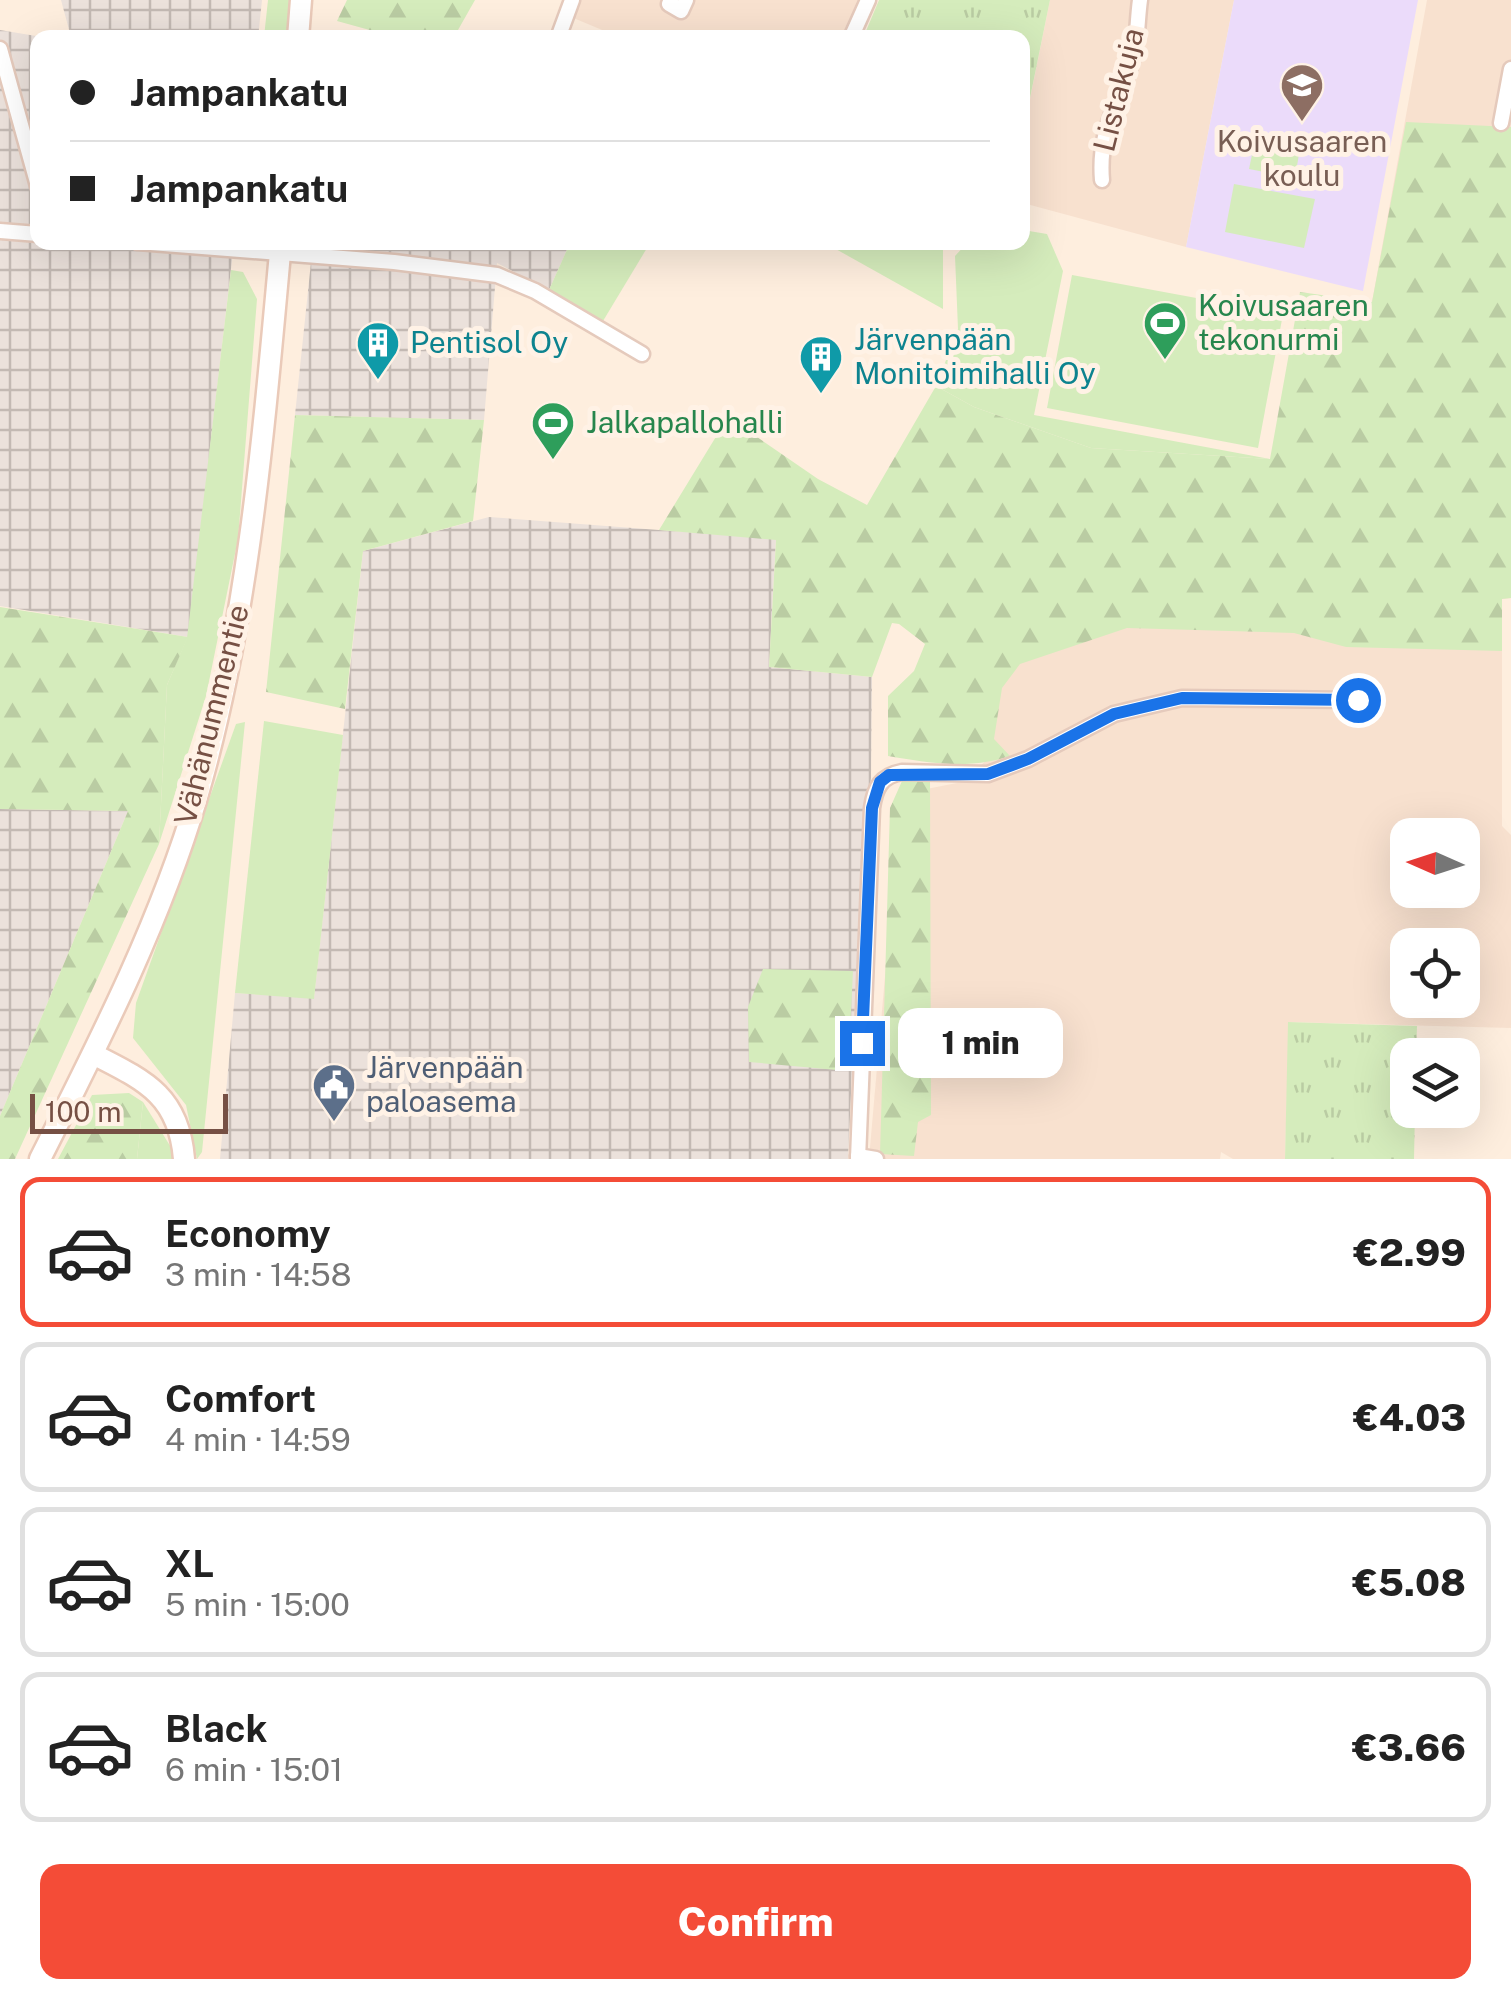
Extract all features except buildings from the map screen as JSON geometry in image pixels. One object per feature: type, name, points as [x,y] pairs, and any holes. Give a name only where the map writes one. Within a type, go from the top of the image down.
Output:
[{"type":"main road","points":[[299,30],[301,0]]},
{"type":"main road","name":"Vähänummentie","points":[[40,1159],[93,1054],[155,914],[196,800],[219,709],[241,594],[281,250]]},
{"type":"main road","points":[[93,1054],[144,1080],[170,1107],[184,1159]]},
{"type":"street","points":[[561,30],[572,0]]},
{"type":"street","points":[[671,0],[669,4],[681,11],[686,0]]},
{"type":"street","points":[[855,30],[868,0]]},
{"type":"street","name":"Listakuja","points":[[1102,180],[1100,153],[1109,116],[1132,61],[1140,0]]},
{"type":"street","points":[[0,48],[30,157]]},
{"type":"street","points":[[1501,123],[1511,69]]},
{"type":"street","points":[[0,231],[30,233]]},
{"type":"street","points":[[297,250],[498,275],[535,291],[642,354]]},
{"type":"street","points":[[876,1159],[858,1158],[872,808],[880,782],[902,772],[988,774],[1028,759],[1114,714],[1182,698],[1358,700]]},
{"type":"shaded area","points":[[61,0],[262,0],[259,30],[69,30]]},
{"type":"shaded area","points":[[578,0],[862,0],[849,30],[602,30],[571,17]]},
{"type":"shaded area","points":[[1050,0],[1234,0],[1186,247],[1030,205],[1030,99]]},
{"type":"shaded area","name":"Koivusaaren koulu","points":[[1234,0],[1418,0],[1363,291],[1186,247]]},
{"type":"shaded area","points":[[1427,0],[1511,0],[1511,598],[1502,599],[1502,826],[1511,835],[1511,1028],[1289,1022],[1285,1159],[1233,1159],[1221,1152],[1220,1159],[869,1159],[901,794],[962,782],[989,758],[1003,650],[1290,489],[1372,302]]},
{"type":"shaded area","points":[[0,30],[30,35],[30,250],[233,250],[188,637],[0,606]]},
{"type":"shaded area","points":[[312,250],[567,250],[549,290],[497,263],[484,420],[295,415]]},
{"type":"shaded area","points":[[489,517],[776,539],[769,667],[872,677],[871,778],[862,852],[848,1159],[220,1159],[235,993],[314,998],[363,551]]},
{"type":"shaded area","points":[[0,809],[128,811],[0,1116]]},
{"type":"green space","points":[[268,0],[290,0],[287,30],[265,30]]},
{"type":"green space","points":[[347,0],[475,0],[458,30],[370,30],[337,21]]},
{"type":"green space","points":[[879,0],[1050,0],[1030,98],[1030,30],[866,30]]},
{"type":"green space","points":[[1406,122],[1511,127],[1511,598],[1502,599],[1502,651],[1346,647],[1294,633],[1127,628],[1020,664],[1002,688],[994,739],[1010,756],[964,764],[919,761],[888,756],[888,696],[914,671],[925,644],[892,623],[872,677],[769,667],[776,540],[659,530],[728,417],[818,479],[867,505],[936,386],[974,407],[1091,448],[1270,459],[1300,292],[1372,302]]},
{"type":"green space","points":[[1254,145],[1299,154],[1295,178],[1249,169]]},
{"type":"green space","points":[[1234,184],[1315,199],[1304,248],[1225,232]]},
{"type":"green space","points":[[1030,231],[1047,234],[1063,271],[1034,415],[1270,459],[1091,448],[974,407],[936,386],[958,329],[955,256],[961,250],[1030,250]]},
{"type":"green space","points":[[567,250],[646,250],[603,321],[549,290]]},
{"type":"green space","points":[[838,250],[943,250],[943,309]]},
{"type":"green space","points":[[231,270],[243,272],[257,299],[238,539],[206,696],[159,844],[167,685],[187,638]]},
{"type":"green space","name":"Koivusaaren tekonurmi","points":[[1072,275],[1283,314],[1258,448],[1047,408]]},
{"type":"green space","points":[[295,415],[484,420],[473,521],[363,551],[345,709],[266,692]]},
{"type":"green space","points":[[0,607],[188,637],[167,685],[159,844],[15,1159],[0,1159],[0,1116],[128,811],[0,809]]},
{"type":"green space","points":[[264,721],[343,735],[314,999],[235,993]]},
{"type":"green space","points":[[245,722],[202,1152],[197,1159],[186,1105],[133,1038],[136,1003],[236,724]]},
{"type":"green space","points":[[930,779],[931,1115],[918,1122],[914,1156],[880,1154],[890,808],[902,781]]},
{"type":"green space","points":[[763,969],[853,971],[848,1071],[749,1062],[748,1007]]},
{"type":"green space","points":[[1288,1022],[1417,1026],[1417,1038],[1390,1038],[1390,1128],[1415,1128],[1414,1159],[1285,1159]]},
{"type":"green space","points":[[129,1093],[143,1102],[137,1159],[58,1159],[92,1095]]},
{"type":"green space","points":[[143,1102],[172,1149],[173,1159],[137,1159]]},
{"type":"place","name":"Koivusaaren koulu","points":[[1302,123]]},
{"type":"place","name":"Koivusaaren tekonurmi","points":[[1165,361]]},
{"type":"place","name":"Pentisol Oy","points":[[378,381]]},
{"type":"place","name":"Järvenpään Monitoimihalli Oy","points":[[821,395]]},
{"type":"place","name":"Jalkapallohalli","points":[[553,461]]},
{"type":"place","name":"Järvenpään paloasema","points":[[334,1123]]},
{"type":"route","points":[[862,1043],[872,808],[880,782],[889,775],[988,774],[1028,759],[1114,714],[1182,698],[1358,700]]}]
